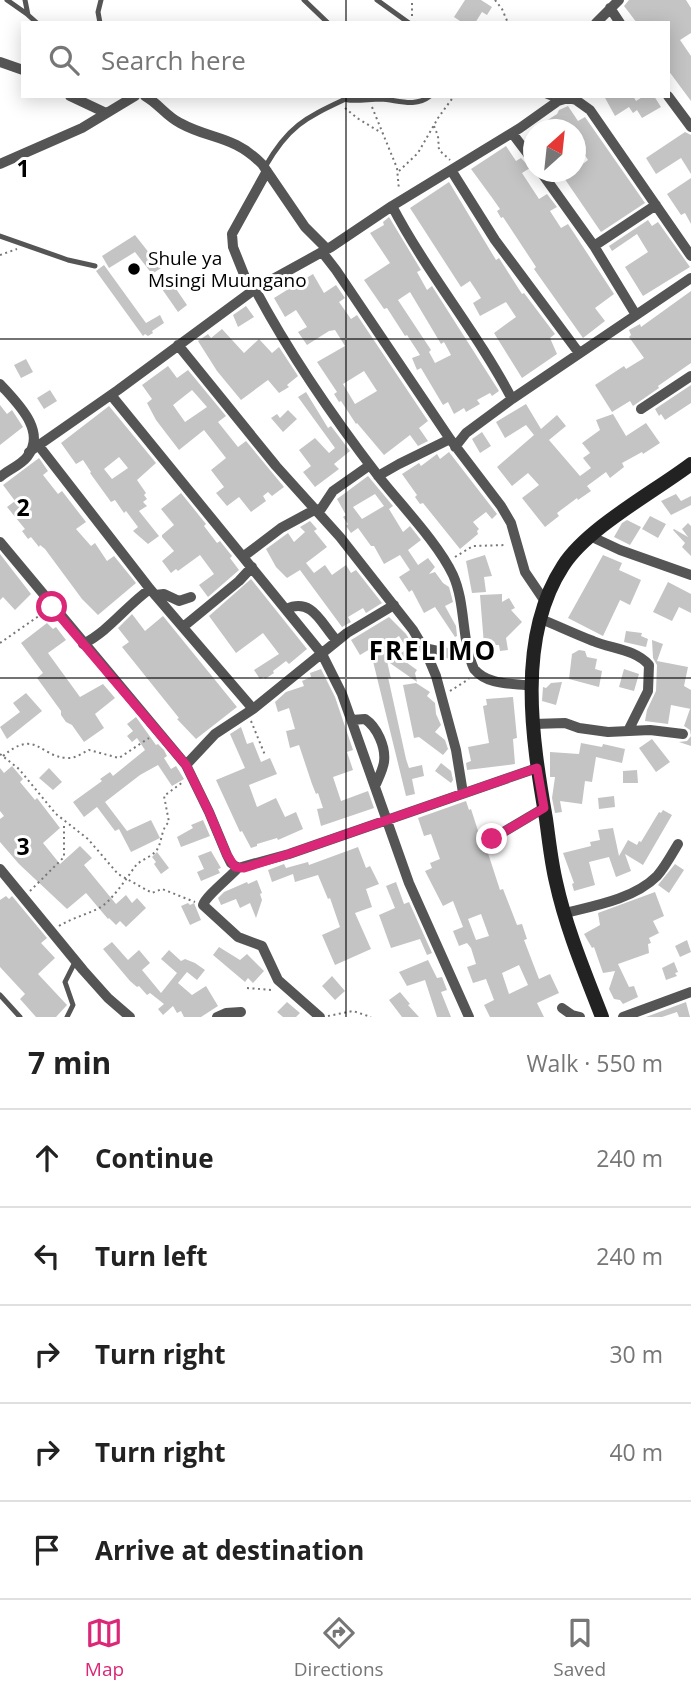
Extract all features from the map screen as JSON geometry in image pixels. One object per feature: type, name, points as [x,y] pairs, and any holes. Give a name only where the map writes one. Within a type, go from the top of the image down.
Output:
[{"type":"street","points":[[598,21],[619,0]]},
{"type":"street","points":[[610,8],[619,21]]},
{"type":"street","points":[[0,62],[21,69]]},
{"type":"street","points":[[73,98],[106,113]]},
{"type":"street","points":[[0,164],[82,128],[130,98]]},
{"type":"street","points":[[148,98],[179,123],[239,145],[266,169],[305,227],[325,250],[452,443],[501,506],[511,523],[525,572],[546,603]]},
{"type":"street","points":[[546,109],[550,98]]},
{"type":"street","points":[[0,477],[34,449],[253,291],[325,250],[512,133],[558,101],[568,98],[576,100],[590,110],[691,256]]},
{"type":"street","points":[[669,98],[691,127]]},
{"type":"street","points":[[512,133],[523,148]]},
{"type":"street","points":[[266,169],[232,234],[233,247],[253,291],[318,393],[378,476],[438,550],[456,584],[474,669],[491,681],[533,686]]},
{"type":"street","points":[[453,169],[472,208],[579,353]]},
{"type":"street","points":[[548,182],[594,246],[636,315]]},
{"type":"street","points":[[394,205],[427,266],[492,363],[512,399]]},
{"type":"street","points":[[594,246],[656,205]]},
{"type":"street","points":[[378,476],[452,443],[512,399],[691,278]]},
{"type":"street","points":[[178,345],[227,407],[317,510],[394,605],[424,648],[442,698],[456,750],[463,793]]},
{"type":"street","points":[[641,409],[691,376]]},
{"type":"street","points":[[0,384],[21,408],[34,431],[34,449],[250,711]]},
{"type":"street","points":[[111,395],[322,654],[352,720],[410,883],[469,1017]]},
{"type":"street","points":[[602,1017],[556,882],[537,768],[533,686],[541,619],[564,565],[590,536],[691,464]]},
{"type":"street","points":[[244,556],[281,528],[317,510],[333,491],[370,465]]},
{"type":"street","points":[[590,536],[620,550],[691,575]]},
{"type":"street","points":[[0,542],[186,765],[231,863],[238,868]]},
{"type":"street","points":[[183,627],[252,567]]},
{"type":"street","points":[[83,644],[101,634],[125,609],[152,592],[178,601],[191,597]]},
{"type":"street","points":[[186,765],[215,734],[250,711],[337,641],[394,605]]},
{"type":"street","points":[[286,609],[306,606],[337,641]]},
{"type":"street","points":[[541,619],[594,642],[626,651],[649,665],[648,691],[628,731]]},
{"type":"street","points":[[424,648],[470,658]]},
{"type":"street","points":[[352,720],[365,719],[376,729],[384,757],[384,765],[376,784]]},
{"type":"street","points":[[534,724],[565,723],[598,731],[650,730],[683,734]]},
{"type":"street","points":[[323,1017],[274,974],[262,946],[238,937],[205,909],[203,904],[238,868],[289,854],[537,768]]},
{"type":"street","points":[[485,843],[544,808]]},
{"type":"street","points":[[565,913],[593,907],[644,886],[657,876],[678,844]]},
{"type":"street","points":[[0,869],[108,998],[130,1017]]},
{"type":"street","points":[[623,1017],[691,992]]},
{"type":"street","points":[[562,1008],[580,1017]]},
{"type":"street","points":[[217,1017],[241,1012]]},
{"type":"lane","points":[[7,0],[35,21]]},
{"type":"lane","points":[[25,0],[29,16]]},
{"type":"lane","points":[[100,21],[98,12],[102,0]]},
{"type":"lane","points":[[304,0],[326,21]]},
{"type":"lane","points":[[377,0],[407,21]]},
{"type":"lane","points":[[266,169],[293,128],[346,98]]},
{"type":"lane","points":[[355,98],[418,102],[426,98]]},
{"type":"lane","points":[[0,236],[95,267]]},
{"type":"lane","points":[[67,1017],[73,1005],[65,982],[76,960]]},
{"type":"lane","points":[[0,995],[20,1017]]},
{"type":"path","points":[[410,21],[412,0]]},
{"type":"path","points":[[495,0],[507,21]]},
{"type":"path","points":[[398,171],[415,157],[453,98]]},
{"type":"path","points":[[368,100],[398,171],[398,193],[394,205]]},
{"type":"path","points":[[339,103],[381,133]]},
{"type":"path","points":[[434,125],[439,150],[453,169]]},
{"type":"path","points":[[0,255],[23,245]]},
{"type":"path","points":[[446,564],[473,546],[517,545]]},
{"type":"path","points":[[0,643],[52,607]]},
{"type":"path","points":[[442,698],[463,682],[481,676]]},
{"type":"path","points":[[250,711],[265,755]]},
{"type":"path","points":[[158,730],[119,758],[89,750],[66,758],[32,744],[16,746],[1,755],[19,769],[64,822],[88,839],[127,880],[152,893],[162,889],[203,904]]},
{"type":"path","points":[[52,930],[77,915],[99,909],[120,884],[127,880],[134,867],[150,856],[159,845],[163,827],[169,822],[165,794],[192,777]]},
{"type":"path","points":[[24,897],[64,857],[64,822]]},
{"type":"path","points":[[247,988],[288,989]]},
{"type":"path","points":[[323,1017],[353,1011],[370,1017]]},
{"type":"building","points":[[465,0],[481,0],[492,7],[487,15],[482,12],[476,21],[460,21],[454,17]]},
{"type":"building","points":[[629,0],[686,0],[691,8],[691,33],[680,40],[691,56],[691,101],[670,73],[670,21],[635,21],[624,6]]},
{"type":"building","points":[[605,98],[634,98],[636,101],[641,98],[655,98],[661,107],[642,118],[637,110],[633,113],[629,107],[615,116]]},
{"type":"building","points":[[568,106],[577,119],[549,119]]},
{"type":"building","points":[[585,117],[645,203],[601,232],[567,182],[586,182],[586,119],[582,119]]},
{"type":"building","points":[[685,132],[691,135],[691,174],[681,158],[656,174],[646,158]]},
{"type":"building","points":[[506,146],[516,161],[521,158],[523,160],[523,182],[528,182],[539,199],[547,194],[557,207],[550,211],[561,228],[568,224],[614,294],[595,308],[605,321],[583,338],[534,269],[536,267],[497,211],[500,209],[471,169]]},
{"type":"building","points":[[691,178],[691,224],[685,213],[681,215],[667,194]]},
{"type":"building","points":[[449,182],[496,260],[499,258],[522,294],[524,293],[555,334],[550,338],[557,354],[522,378],[494,333],[516,317],[506,302],[480,316],[473,303],[481,298],[476,290],[470,281],[461,287],[410,208]]},
{"type":"building","points":[[389,217],[421,270],[417,272],[427,290],[432,286],[499,391],[477,400],[480,404],[466,412],[464,408],[454,414],[448,402],[443,405],[421,368],[417,370],[412,358],[420,355],[364,280],[390,263],[370,233],[384,225],[383,222]],"holes":[[[410,292],[441,344],[444,342],[451,355],[435,363],[429,352],[431,350],[398,300]]]},
{"type":"building","points":[[648,220],[652,226],[658,222],[690,267],[643,296],[625,267],[648,252],[637,234],[612,251],[609,246]]},
{"type":"building","points":[[135,235],[161,268],[152,274],[135,252],[109,268],[102,256]]},
{"type":"building","points":[[104,265],[146,323],[160,315],[164,323],[152,331],[153,333],[143,336],[96,271]]},
{"type":"building","points":[[313,274],[324,293],[336,285],[345,298],[339,302],[351,319],[357,315],[428,421],[419,428],[428,441],[418,446],[410,435],[384,455],[356,424],[341,401],[339,402],[334,394],[337,392],[317,362],[345,346],[335,330],[307,345],[298,332],[307,327],[296,310],[285,317],[274,298]],"holes":[[[364,371],[377,391],[355,404],[343,384]]]},
{"type":"building","points":[[172,283],[187,305],[178,312],[162,289]]},
{"type":"building","points":[[691,291],[691,363],[633,406],[630,401],[612,412],[595,385],[624,366],[626,369],[644,358],[629,337],[629,330],[640,324],[641,327]]},
{"type":"building","points":[[246,306],[254,317],[238,327],[233,315]]},
{"type":"building","points":[[222,329],[244,353],[259,339],[272,353],[279,347],[298,376],[287,385],[289,387],[279,393],[268,380],[241,400],[217,371],[198,341],[208,334],[211,338]]},
{"type":"building","points":[[26,359],[33,372],[21,378],[14,365]]},
{"type":"building","points":[[168,366],[177,378],[188,370],[226,416],[218,422],[238,447],[246,441],[284,487],[272,496],[268,492],[263,496],[266,501],[251,512],[239,497],[227,506],[216,493],[224,487],[211,470],[226,458],[204,430],[179,450],[156,420],[147,403],[152,399],[142,385]],"holes":[[[192,390],[207,407],[185,422],[173,405]]]},
{"type":"building","points":[[691,385],[691,403],[665,420],[661,414],[659,416],[655,409]]},
{"type":"building","points":[[50,390],[57,401],[44,409],[37,398]]},
{"type":"building","points":[[306,392],[328,428],[331,426],[350,451],[334,464],[339,469],[315,487],[303,472],[311,466],[299,450],[315,438],[329,453],[335,448],[298,397]]},
{"type":"building","points":[[526,404],[541,429],[557,415],[566,426],[549,440],[580,476],[591,468],[583,458],[590,453],[582,443],[600,430],[596,420],[613,414],[626,436],[646,423],[660,443],[622,463],[624,467],[610,478],[606,472],[587,486],[591,491],[557,513],[559,516],[545,527],[522,498],[539,485],[528,473],[512,486],[497,467],[534,435],[526,425],[505,438],[496,422]]},
{"type":"building","points":[[0,405],[7,414],[12,410],[23,427],[0,445]]},
{"type":"building","points":[[109,406],[156,463],[137,480],[147,499],[143,502],[147,506],[139,511],[159,536],[148,544],[133,531],[138,527],[126,511],[124,513],[115,500],[111,502],[83,460],[76,464],[61,443]],"holes":[[[119,457],[128,468],[112,479],[104,469]]]},
{"type":"building","points":[[288,410],[297,419],[283,432],[271,418],[277,414],[280,418]]},
{"type":"building","points":[[482,432],[491,446],[480,453],[472,439]]},
{"type":"building","points":[[449,452],[497,514],[492,519],[486,512],[473,522],[479,529],[478,534],[460,549],[423,503],[420,504],[402,474],[419,463],[421,466],[437,454],[440,459]]},
{"type":"building","points":[[39,458],[48,471],[43,475],[58,494],[62,491],[86,522],[76,529],[91,546],[95,543],[107,561],[114,556],[136,583],[98,615],[82,599],[45,549],[40,545],[39,547],[31,537],[28,539],[22,531],[25,529],[7,507],[15,501],[3,485]]},
{"type":"building","points":[[368,476],[393,506],[389,509],[403,532],[410,526],[421,540],[408,550],[418,565],[428,558],[435,567],[429,574],[435,572],[449,587],[453,602],[445,606],[456,626],[457,636],[455,637],[435,607],[424,613],[412,590],[409,592],[399,577],[410,570],[400,555],[384,564],[374,546],[371,546],[358,528],[351,533],[343,517],[346,515],[337,499]],"holes":[[[375,494],[384,506],[362,519],[353,507]]]},
{"type":"building","points":[[181,493],[206,524],[204,526],[217,543],[220,541],[232,556],[230,558],[239,570],[208,597],[199,585],[214,574],[200,555],[171,573],[162,561],[174,551],[162,535],[174,525],[161,509]]},
{"type":"building","points":[[676,494],[681,501],[691,496],[691,505],[671,515],[661,501]]},
{"type":"building","points":[[650,516],[666,524],[658,538],[642,529]]},
{"type":"building","points":[[627,520],[641,527],[630,545],[614,537],[622,523]]},
{"type":"building","points":[[310,521],[317,529],[314,531],[327,547],[306,563],[314,573],[325,565],[332,575],[346,565],[351,573],[356,570],[382,603],[366,613],[363,608],[348,617],[351,622],[342,627],[300,570],[287,578],[276,567],[266,549],[288,533],[294,542],[305,532],[300,527]]},
{"type":"building","points":[[688,523],[691,526],[691,556],[682,547],[685,543],[673,530],[688,537],[682,529]]},
{"type":"building","points":[[0,554],[31,594],[15,610],[3,597],[0,600]]},
{"type":"building","points":[[485,555],[492,576],[484,577],[486,592],[472,593],[466,561]]},
{"type":"building","points":[[603,555],[622,563],[619,570],[641,580],[630,605],[620,600],[603,636],[568,618]]},
{"type":"building","points":[[251,579],[307,649],[289,664],[286,661],[265,679],[260,679],[254,670],[279,654],[263,633],[236,653],[209,616]]},
{"type":"building","points":[[668,582],[691,594],[691,613],[679,607],[672,621],[653,612]]},
{"type":"building","points":[[502,594],[502,602],[509,598],[515,608],[511,610],[522,622],[506,638],[508,650],[500,651],[499,645],[484,645],[480,595]]},
{"type":"building","points":[[132,614],[145,631],[163,616],[237,707],[196,739],[177,719],[179,718],[122,647],[129,642],[118,628]]},
{"type":"building","points":[[389,617],[406,634],[417,652],[403,660],[417,670],[417,682],[387,661],[391,679],[388,677],[409,768],[422,765],[424,776],[412,779],[415,794],[406,796],[370,649],[360,655],[351,640]],"holes":[[[399,636],[407,649],[389,661],[385,645]]]},
{"type":"building","points":[[47,623],[53,629],[56,627],[66,640],[48,653],[80,697],[103,684],[115,698],[95,714],[104,728],[84,742],[72,725],[66,722],[37,678],[43,673],[21,643]]},
{"type":"building","points":[[626,631],[642,633],[641,636],[648,639],[646,647],[624,642]]},
{"type":"building","points":[[652,640],[663,644],[657,661],[688,667],[684,686],[691,690],[691,709],[671,705],[668,724],[645,721],[656,691],[657,665],[653,658]]},
{"type":"building","points":[[579,650],[585,651],[587,657],[597,659],[595,669],[602,671],[599,687],[569,679],[572,654]]},
{"type":"building","points":[[321,669],[335,697],[353,750],[347,752],[353,770],[333,777],[341,801],[368,791],[374,808],[321,826],[317,809],[323,808],[299,745],[290,748],[286,731],[295,729],[289,708],[278,712],[275,702],[286,692],[304,686],[302,681],[311,677],[310,673]]},
{"type":"building","points":[[624,669],[639,674],[634,691],[619,687]]},
{"type":"building","points":[[562,682],[556,705],[542,701],[543,687]]},
{"type":"building","points":[[416,683],[430,692],[427,696],[435,703],[441,725],[435,732],[445,740],[448,749],[443,755],[419,737],[414,738],[403,685]]},
{"type":"building","points":[[26,693],[42,711],[7,739],[0,727],[20,712],[13,703]]},
{"type":"building","points":[[513,697],[517,738],[513,739],[515,764],[467,770],[466,763],[471,761],[468,747],[489,743],[483,706],[487,705],[486,699]]},
{"type":"building","points":[[690,709],[691,736],[690,730],[684,726]]},
{"type":"building","points":[[136,717],[156,745],[164,750],[167,756],[164,758],[171,769],[176,766],[184,779],[172,786],[158,765],[140,775],[105,802],[127,831],[151,820],[160,838],[131,852],[119,829],[115,831],[97,807],[84,817],[73,802],[102,781],[100,779],[110,772],[113,776],[145,750],[137,738],[132,742],[127,736],[133,731],[127,724]]},
{"type":"building","points":[[241,727],[247,744],[253,742],[261,762],[270,758],[277,774],[249,785],[257,807],[276,798],[285,817],[296,812],[303,829],[251,848],[242,831],[240,832],[216,780],[245,768],[230,734]]},
{"type":"building","points":[[691,736],[691,746],[679,742],[687,741]]},
{"type":"building","points":[[652,739],[670,762],[656,772],[639,748]]},
{"type":"building","points":[[581,743],[625,749],[622,763],[596,757],[592,782],[585,781],[582,804],[560,801],[562,812],[555,813],[552,798],[555,777],[550,777],[550,752],[579,754]]},
{"type":"building","points":[[441,763],[451,771],[451,783],[435,771]]},
{"type":"building","points":[[12,766],[23,779],[20,782],[35,800],[37,798],[60,828],[43,843],[60,864],[80,846],[92,858],[84,865],[116,904],[126,895],[132,903],[137,898],[146,908],[126,927],[120,921],[116,925],[108,919],[86,893],[67,909],[19,864],[0,842],[0,819],[4,816],[0,811],[0,768],[4,773]]},
{"type":"building","points":[[49,768],[62,782],[53,790],[39,778]]},
{"type":"building","points":[[637,770],[638,783],[623,783],[623,771]]},
{"type":"building","points":[[614,796],[615,807],[599,809],[598,798]]},
{"type":"building","points":[[466,801],[480,837],[478,846],[487,850],[500,890],[503,889],[517,925],[522,924],[527,939],[524,940],[539,979],[550,974],[559,993],[537,1003],[544,1017],[490,1017],[484,1005],[494,1000],[486,979],[473,983],[467,967],[476,964],[471,948],[467,943],[459,946],[453,931],[463,927],[453,901],[443,906],[425,871],[432,868],[430,863],[440,859],[431,834],[424,836],[418,818]],"holes":[[[481,914],[489,936],[476,940],[468,919]],[[519,965],[528,985],[509,994],[502,973]]]},
{"type":"building","points":[[663,810],[672,815],[643,865],[625,854],[631,871],[616,877],[609,857],[589,862],[595,885],[574,891],[574,883],[563,853],[591,846],[590,842],[600,840],[598,830],[613,828],[619,856],[628,840],[637,845],[641,842],[659,812]]},
{"type":"building","points":[[203,820],[210,836],[181,847],[177,837],[193,828],[191,825]]},
{"type":"building","points":[[358,847],[366,868],[370,866],[379,884],[366,889],[372,907],[355,913],[371,949],[335,965],[322,935],[340,927],[318,875],[295,882],[293,874],[272,882],[268,870],[284,864],[286,868],[308,862],[309,865]]},
{"type":"building","points":[[211,851],[221,868],[218,869],[220,873],[201,881],[197,872],[204,869],[198,856]]},
{"type":"building","points":[[157,852],[169,868],[161,874],[152,857]]},
{"type":"building","points":[[675,864],[684,870],[669,893],[658,885]]},
{"type":"building","points":[[257,880],[262,900],[256,918],[250,903],[240,908],[236,899],[221,905],[218,898],[224,892]]},
{"type":"building","points":[[396,882],[404,904],[409,902],[432,953],[427,955],[420,939],[391,948],[379,915],[395,908],[386,886]]},
{"type":"building","points":[[655,892],[664,916],[653,921],[659,933],[649,938],[649,953],[618,964],[629,987],[634,986],[638,997],[623,1004],[614,999],[609,989],[615,971],[603,973],[594,947],[592,948],[584,934],[600,925],[598,913]]},
{"type":"building","points":[[6,896],[9,899],[12,896],[47,938],[41,943],[55,958],[38,974],[67,1005],[56,1017],[36,1017],[20,999],[25,994],[0,967],[0,900]]},
{"type":"building","points":[[194,903],[201,920],[190,925],[181,906]]},
{"type":"building","points":[[687,940],[691,952],[680,957],[675,946]]},
{"type":"building","points":[[112,942],[128,960],[139,950],[150,963],[142,970],[161,993],[177,973],[161,959],[169,950],[181,961],[185,959],[195,963],[205,970],[197,980],[187,972],[178,983],[192,995],[206,986],[218,1006],[201,1017],[184,1017],[181,1011],[177,1013],[173,1006],[163,1015],[158,1009],[164,1004],[130,981],[103,949]]},
{"type":"building","points":[[219,947],[240,960],[247,954],[264,971],[253,983],[248,978],[245,982],[213,955]]},
{"type":"building","points":[[428,960],[437,978],[442,977],[447,990],[441,992],[451,1017],[437,1017],[425,980],[407,986],[399,972]]},
{"type":"building","points":[[674,962],[677,976],[666,980],[662,968]]},
{"type":"building","points":[[332,976],[345,991],[335,1000],[322,986]]},
{"type":"building","points":[[400,992],[419,1017],[402,1017],[389,1000]]},
{"type":"building","points":[[287,1002],[300,1013],[296,1017],[283,1017],[277,1012]]},
{"type":"building","points":[[686,1002],[690,1017],[679,1017],[677,1012],[662,1017],[646,1017]]},
{"type":"place","name":"Shule ya Msingi Muungano","points":[[134,269]]},
{"type":"district","name":"FRELIMO","points":[[433,651]]},
{"type":"route","points":[[52,607],[186,765],[235,867],[244,868],[289,854],[537,768],[544,808],[492,839]]}]
